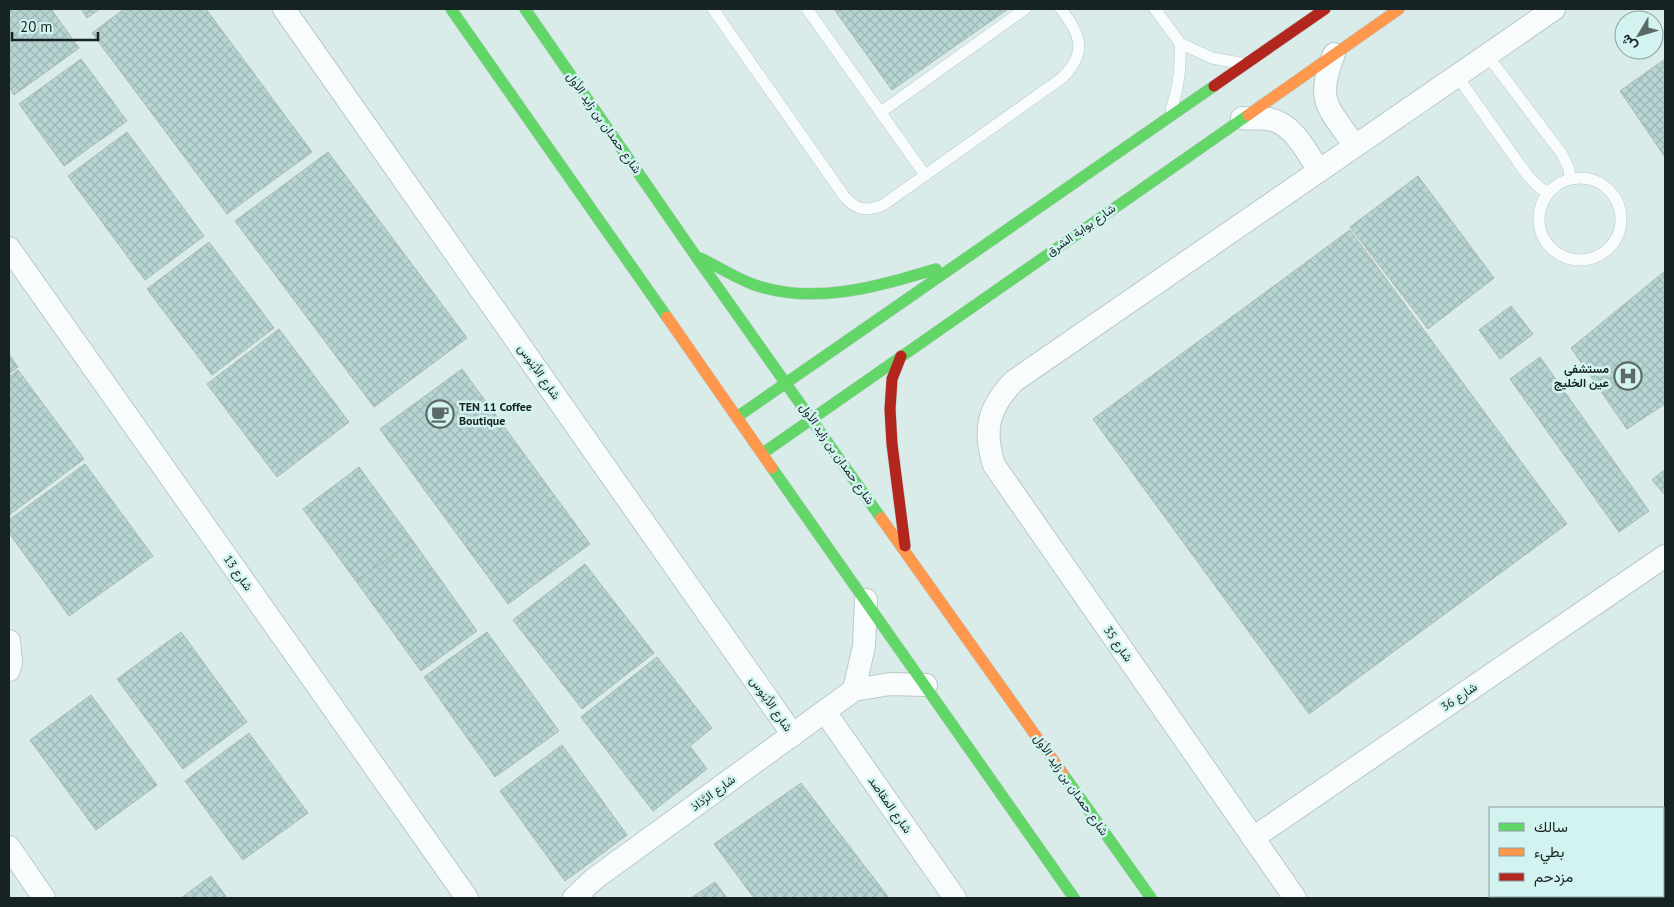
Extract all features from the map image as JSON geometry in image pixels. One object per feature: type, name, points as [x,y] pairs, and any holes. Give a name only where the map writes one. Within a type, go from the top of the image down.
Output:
[{"type":"main road","points":[[451,9],[1074,898]]},
{"type":"main road","name":"شارع حمدان بن زايد الأول","points":[[525,9],[695,255],[1152,898]]},
{"type":"main road","points":[[738,417],[1325,9]]},
{"type":"main road","name":"شارع بوابة الشرق","points":[[763,453],[1399,9]]},
{"type":"main road","points":[[695,255],[752,285],[782,293],[818,295],[868,289],[957,264]]},
{"type":"main road","points":[[901,356],[892,379],[890,409],[892,444],[906,550]]},
{"type":"street","name":"شارع الأبْنوس","points":[[284,9],[793,735]]},
{"type":"street","name":"شارع 35","points":[[1295,898],[994,465],[989,449],[988,431],[992,412],[1001,395],[1014,381],[1554,9]]},
{"type":"street","points":[[1334,54],[1325,79],[1324,99],[1329,110],[1355,146]]},
{"type":"street","points":[[1242,118],[1270,119],[1286,126],[1296,135],[1319,171]]},
{"type":"street","name":"شارع 13","points":[[9,248],[467,898]]},
{"type":"street","name":"شارع 36","points":[[1253,838],[1665,556]]},
{"type":"street","points":[[854,690],[864,646],[866,600]]},
{"type":"street","points":[[9,641],[11,662],[9,670]]},
{"type":"street","name":"شارع الرَّذاذ","points":[[574,898],[594,879],[854,690],[890,684],[926,686]]},
{"type":"street","name":"شارع المقاصد","points":[[825,712],[955,898]]},
{"type":"street","points":[[9,847],[44,898]]},
{"type":"lane","points":[[713,9],[851,205],[862,209],[873,209],[883,204],[1062,78],[1070,70],[1079,48],[1078,37],[1074,26],[1061,9]]},
{"type":"lane","points":[[807,9],[925,175]]},
{"type":"lane","points":[[881,112],[1025,9]]},
{"type":"lane","points":[[1155,9],[1180,43],[1212,58],[1246,64]]},
{"type":"lane","points":[[1169,118],[1179,81],[1180,43]]},
{"type":"lane","points":[[1487,55],[1562,154],[1569,169],[1570,178]]},
{"type":"lane","points":[[1457,76],[1528,176],[1540,188],[1548,192]]},
{"type":"lane","points":[[1583,177],[1601,183],[1606,187],[1615,197],[1620,208],[1622,221],[1619,234],[1612,245],[1602,254],[1590,259],[1578,260],[1565,257],[1554,251],[1545,241],[1540,229],[1538,216],[1548,192],[1558,183],[1570,178],[1583,177]]},
{"type":"building","points":[[9,9],[51,9],[79,48],[14,95],[9,87]]},
{"type":"building","points":[[81,9],[100,9],[87,18]]},
{"type":"building","points":[[124,9],[206,9],[312,152],[227,214],[92,33]]},
{"type":"building","points":[[834,9],[1008,9],[892,90]]},
{"type":"building","points":[[81,59],[127,121],[64,166],[19,104]]},
{"type":"building","points":[[1665,59],[1665,157],[1620,91]]},
{"type":"building","points":[[127,132],[204,236],[145,280],[68,176]]},
{"type":"building","points":[[328,152],[467,338],[374,407],[235,221]]},
{"type":"building","points":[[1418,176],[1494,278],[1428,329],[1350,227]]},
{"type":"building","points":[[1350,230],[1567,524],[1309,714],[1093,419]]},
{"type":"building","points":[[209,242],[274,328],[212,375],[147,289]]},
{"type":"building","name":"مستشفي عين الخليج","points":[[1665,271],[1665,404],[1627,429],[1571,348]]},
{"type":"building","points":[[1511,306],[1533,334],[1500,359],[1479,330]]},
{"type":"building","points":[[279,329],[349,422],[277,477],[207,384]]},
{"type":"building","points":[[9,354],[18,367],[9,374]]},
{"type":"building","points":[[1540,357],[1649,511],[1619,532],[1510,379]]},
{"type":"building","points":[[462,369],[590,544],[508,604],[380,429]]},
{"type":"building","points":[[18,370],[84,459],[9,515],[9,377]]},
{"type":"building","points":[[85,464],[153,556],[69,616],[9,533],[9,520]]},
{"type":"building","points":[[359,467],[413,541],[356,581],[303,509]]},
{"type":"building","points":[[1665,469],[1665,495],[1652,480]]},
{"type":"building","points":[[413,541],[477,631],[421,671],[356,581]]},
{"type":"building","points":[[585,564],[654,653],[582,709],[513,620]]},
{"type":"building","points":[[181,632],[247,722],[183,769],[117,679]]},
{"type":"building","points":[[487,632],[559,731],[495,777],[424,677]]},
{"type":"building","points":[[657,657],[712,728],[690,746],[707,769],[653,811],[581,717]]},
{"type":"building","points":[[91,695],[157,785],[96,830],[30,740]]},
{"type":"building","points":[[249,733],[308,813],[243,860],[185,781]]},
{"type":"building","points":[[562,745],[627,835],[565,881],[500,791]]},
{"type":"building","points":[[801,783],[889,898],[754,898],[714,844]]},
{"type":"building","points":[[211,876],[227,898],[181,898]]},
{"type":"building","points":[[715,882],[727,898],[691,898]]},
{"type":"traffic: fast","points":[[451,9],[667,317]]},
{"type":"traffic: fast","points":[[525,9],[695,255],[881,518]]},
{"type":"traffic: fast","points":[[737,417],[1214,86]]},
{"type":"traffic: fast","points":[[763,453],[1248,115]]},
{"type":"traffic: fast","points":[[700,258],[752,284],[798,293],[844,292],[891,282],[936,269]]},
{"type":"traffic: fast","points":[[772,468],[1074,898]]},
{"type":"traffic: fast","points":[[1063,774],[1151,898]]},
{"type":"traffic: slow","points":[[1248,115],[1399,9]]},
{"type":"traffic: slow","points":[[667,317],[772,468]]},
{"type":"traffic: slow","points":[[881,518],[1063,774]]},
{"type":"traffic: jam","points":[[1214,86],[1325,9]]},
{"type":"traffic: jam","points":[[901,356],[892,379],[890,409],[892,444],[905,546]]},
{"type":"place","name":"مستشفي عين الخليج","points":[[1628,376]]},
{"type":"place","name":"TEN 11 Coffee Boutique","points":[[440,414]]}]
